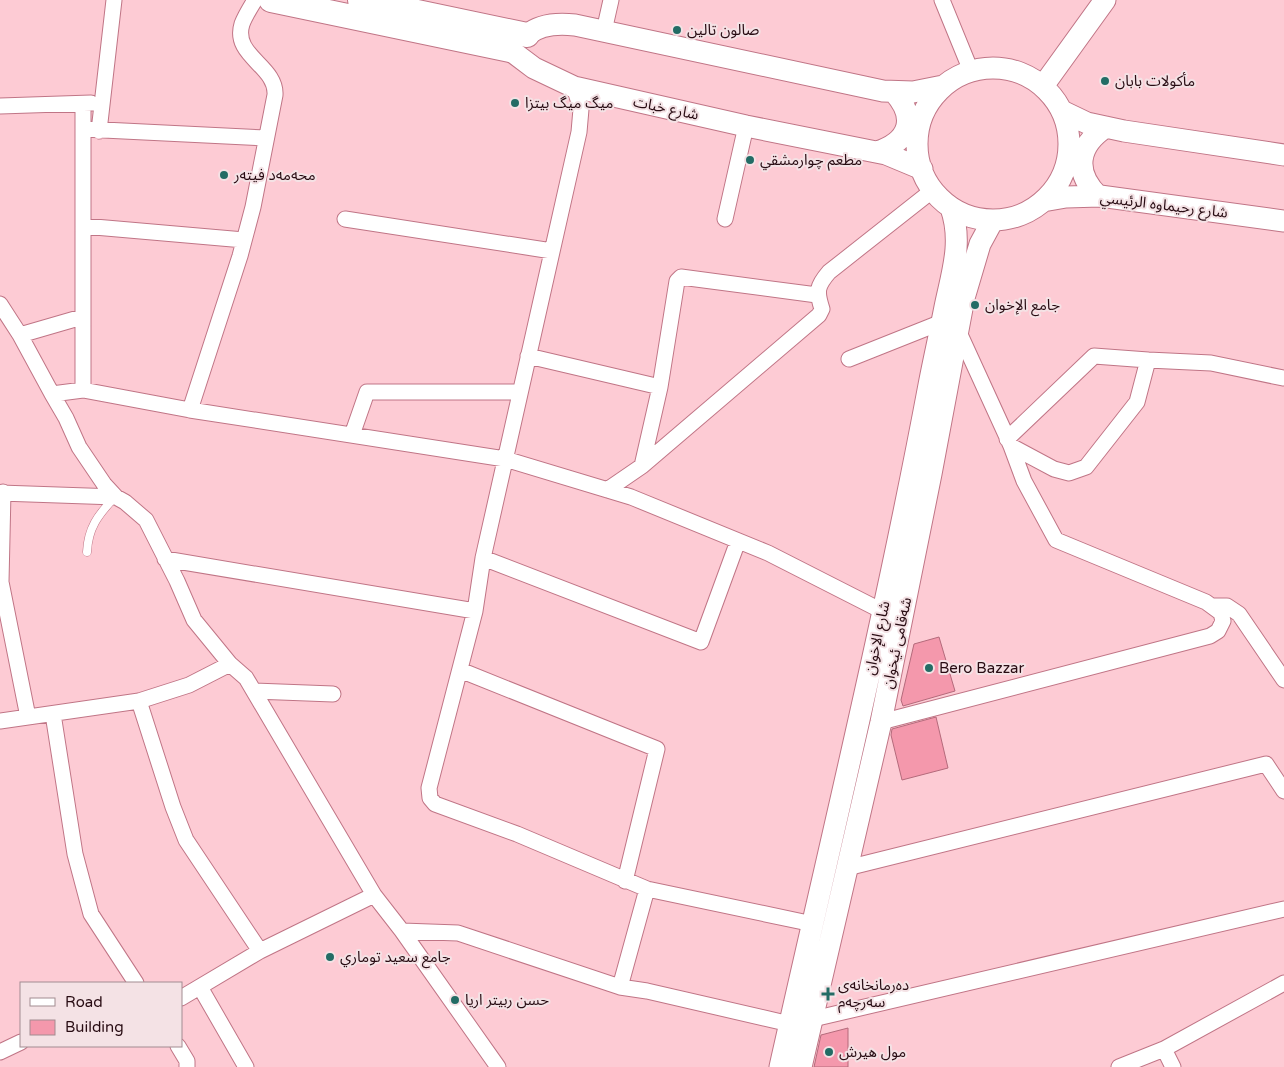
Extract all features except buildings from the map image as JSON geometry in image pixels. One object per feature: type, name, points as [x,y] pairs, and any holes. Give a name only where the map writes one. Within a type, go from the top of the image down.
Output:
[{"type":"main road","name":"شارع خبات","points":[[271,0],[519,43]]},
{"type":"main road","name":"شارع خبات","points":[[360,0],[519,43],[540,72],[574,87],[746,126],[877,152],[922,168]]},
{"type":"main road","points":[[1043,86],[1105,0]]},
{"type":"main road","points":[[519,43],[537,28],[554,25],[574,25],[869,88],[894,92],[913,92],[942,86]]},
{"type":"main road","points":[[986,68],[1016,71],[1030,77],[1043,86],[1062,111],[1068,130],[1069,149],[1065,169],[1056,186],[1043,201],[1032,209],[1007,219],[993,220],[972,217],[952,208],[928,183],[917,148],[921,121],[933,97],[942,86],[956,77],[986,68]]},
{"type":"main road","points":[[877,152],[890,148],[903,138],[908,121],[904,106],[894,92]]},
{"type":"main road","points":[[1062,111],[1088,123],[1106,127],[1284,154]]},
{"type":"main road","points":[[1098,196],[1088,186],[1083,173],[1082,159],[1090,140],[1106,127]]},
{"type":"main road","name":"شارع رحيماوه الرئيسي","points":[[1043,201],[1066,197],[1098,196],[1284,221]]},
{"type":"main road","name":"شارع الإخوان","points":[[780,1067],[813,924],[849,813],[882,611],[905,507],[950,326],[958,244],[952,208]]},
{"type":"main road","name":"شەقامی ئیخوان","points":[[801,1067],[847,868],[849,813],[881,722],[931,474],[950,326],[980,244],[993,220]]},
{"type":"main road","points":[[958,244],[961,240],[970,237],[980,244]]},
{"type":"street","points":[[100,130],[114,0]]},
{"type":"street","points":[[190,410],[225,305],[253,207],[276,88],[271,78],[248,54],[241,39],[245,18],[255,0]]},
{"type":"street","points":[[604,31],[611,0]]},
{"type":"street","points":[[942,0],[971,71]]},
{"type":"street","points":[[574,87],[581,109],[581,121],[483,558],[475,611],[429,788],[430,798],[435,804],[518,834],[624,881],[646,888],[813,924]]},
{"type":"street","points":[[0,106],[102,103]]},
{"type":"street","points":[[83,104],[83,390]]},
{"type":"street","points":[[725,219],[746,126]]},
{"type":"street","points":[[83,128],[266,138]]},
{"type":"street","points":[[607,490],[642,466],[819,314],[822,309],[817,295],[820,282],[829,272],[933,190]]},
{"type":"street","points":[[345,219],[552,251]]},
{"type":"street","points":[[83,226],[244,240]]},
{"type":"street","points":[[642,466],[660,387],[677,281],[680,277],[817,295]]},
{"type":"street","points":[[1,308],[20,335],[66,418],[79,447],[104,484],[116,497],[125,502],[146,520],[194,620],[230,664],[246,678],[374,895],[402,931],[498,1067]]},
{"type":"street","points":[[20,335],[82,317]]},
{"type":"street","points":[[849,359],[950,326],[1009,442],[1024,481],[1056,540],[1213,606],[1221,612],[1223,622],[1218,630],[1210,636],[881,722]]},
{"type":"street","points":[[528,356],[660,387]]},
{"type":"street","points":[[1009,442],[1094,356],[1211,363],[1283,378]]},
{"type":"street","points":[[1009,442],[1054,469],[1069,473],[1086,467],[1137,402],[1148,360]]},
{"type":"street","points":[[52,394],[83,390],[190,410],[505,459],[631,497],[768,553],[882,611]]},
{"type":"street","points":[[352,435],[367,392],[520,392]]},
{"type":"street","points":[[28,717],[1,582],[2,493],[116,497]]},
{"type":"street","points":[[483,558],[701,642],[738,541]]},
{"type":"street","points":[[165,558],[475,611]]},
{"type":"street","points":[[1213,606],[1227,606],[1238,614],[1284,680]]},
{"type":"street","points":[[0,721],[139,701],[189,685],[230,664]]},
{"type":"street","points":[[460,670],[657,749],[624,881]]},
{"type":"street","points":[[254,691],[333,694]]},
{"type":"street","points":[[139,701],[173,808],[186,840],[260,951]]},
{"type":"street","points":[[53,714],[76,854],[92,914],[135,982]]},
{"type":"street","points":[[847,868],[1266,764],[1284,791]]},
{"type":"street","points":[[620,987],[646,888]]},
{"type":"street","points":[[182,997],[260,951],[374,895]]},
{"type":"street","points":[[813,1019],[1284,909]]},
{"type":"street","points":[[402,931],[458,933],[620,987],[647,991],[790,1024]]},
{"type":"street","points":[[1119,1067],[1164,1048],[1284,983]]},
{"type":"street","points":[[200,987],[246,1067]]},
{"type":"street","points":[[0,1052],[20,1042]]},
{"type":"street","points":[[179,1047],[187,1061],[187,1067]]},
{"type":"street","points":[[1164,1048],[1173,1067]]},
{"type":"lane","points":[[87,552],[88,538],[95,521],[116,497]]},
{"type":"place","name":"صالون تالين","points":[[677,30]]},
{"type":"place","name":"مأكولات بابان","points":[[1105,81]]},
{"type":"place","name":"ميگ ميگ بيتزا","points":[[515,103]]},
{"type":"place","name":"مطعم چوارمشقي","points":[[750,160]]},
{"type":"place","name":"محەمەد فیتەر","points":[[224,175]]},
{"type":"place","name":"جامع الإخوان","points":[[975,305]]},
{"type":"place","name":"Bero Bazzar","points":[[929,668]]},
{"type":"place","name":"جامع سعيد توماري","points":[[330,957]]},
{"type":"place","name":"دەرمانخانەی سەرچەم","points":[[828,994]]},
{"type":"place","name":"حسن ربيتر اريا","points":[[455,1000]]},
{"type":"place","name":"مول هيرش","points":[[829,1052]]}]
